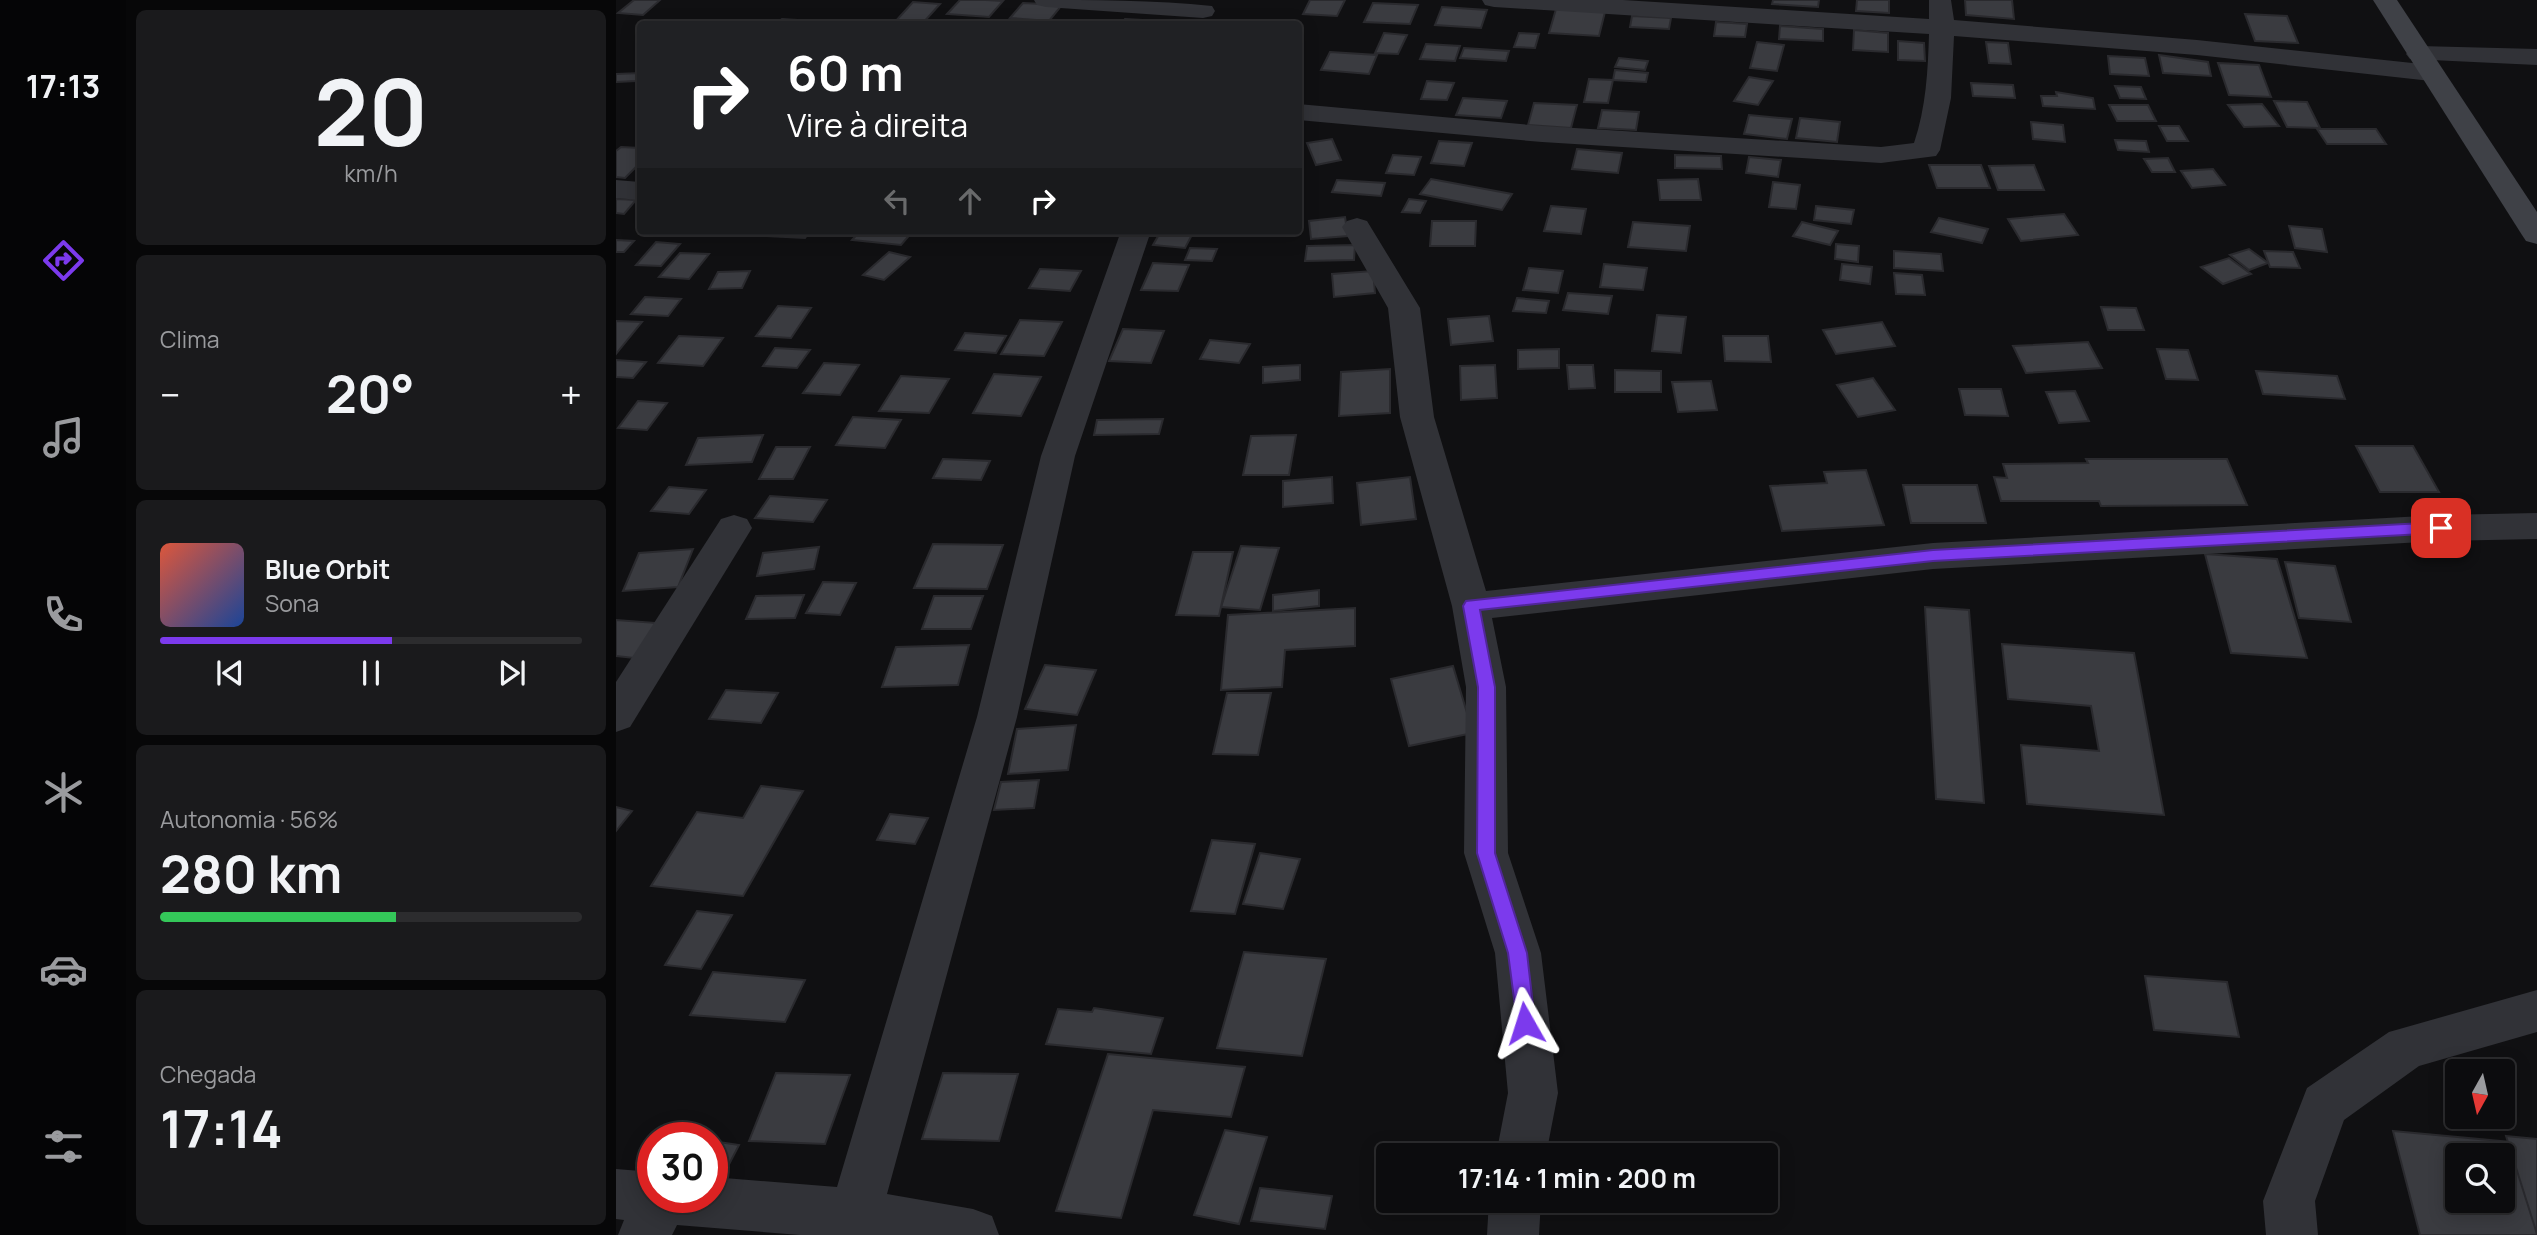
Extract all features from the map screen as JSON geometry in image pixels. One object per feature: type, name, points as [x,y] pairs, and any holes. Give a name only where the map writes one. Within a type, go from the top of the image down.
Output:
[{"type":"main road","points":[[2385,0],[2537,235]]},
{"type":"street","points":[[1046,0],[1204,12]]},
{"type":"street","points":[[1494,0],[1941,13],[2313,58],[2426,63],[2537,57]]},
{"type":"street","points":[[1302,112],[1542,134],[1881,155],[1926,150],[1933,132],[1941,13]]},
{"type":"street","points":[[616,190],[637,191]]},
{"type":"street","points":[[1357,227],[1404,308],[1417,417],[1471,606],[1486,687],[1486,853],[1518,953],[1533,1093],[1523,1143]]},
{"type":"street","points":[[855,1214],[998,717],[1058,456],[1135,235]]},
{"type":"street","points":[[1471,606],[1933,556],[2441,528],[2537,526]]},
{"type":"street","points":[[616,716],[734,528]]},
{"type":"street","points":[[2292,1235],[2289,1201],[2325,1105],[2406,1048],[2537,1011]]},
{"type":"street","points":[[728,1211],[855,1214],[973,1235]]},
{"type":"street","points":[[1513,1235],[1514,1213]]},
{"type":"building","points":[[634,0],[660,0],[643,15],[618,13]]},
{"type":"building","points":[[960,0],[1003,1],[989,17],[947,14]]},
{"type":"building","points":[[1310,0],[1345,0],[1337,16],[1303,14]]},
{"type":"building","points":[[1773,0],[1819,0],[1818,7],[1772,4]]},
{"type":"building","points":[[1857,0],[1889,0],[1889,13],[1856,11]]},
{"type":"building","points":[[1965,0],[2012,0],[2014,19],[1966,15]]},
{"type":"building","points":[[913,2],[940,4],[925,21],[896,21]]},
{"type":"building","points":[[1023,3],[1062,5],[1049,21],[1010,18]]},
{"type":"building","points":[[1373,3],[1418,5],[1410,24],[1364,22]]},
{"type":"building","points":[[1442,7],[1487,10],[1481,28],[1435,25]]},
{"type":"building","points":[[1556,9],[1605,12],[1599,36],[1549,33]]},
{"type":"building","points":[[2245,14],[2287,16],[2298,43],[2255,41]]},
{"type":"building","points":[[1632,16],[1671,18],[1669,29],[1630,27]]},
{"type":"building","points":[[782,19],[813,21],[779,21]]},
{"type":"building","points":[[1125,19],[1159,21],[1123,21]]},
{"type":"building","points":[[1716,22],[1747,24],[1745,37],[1714,36]]},
{"type":"building","points":[[1780,26],[1823,29],[1823,41],[1779,39]]},
{"type":"building","points":[[1854,30],[1888,33],[1888,52],[1853,50]]},
{"type":"building","points":[[1384,33],[1407,35],[1398,54],[1375,53]]},
{"type":"building","points":[[1519,33],[1539,34],[1535,48],[1514,47]]},
{"type":"building","points":[[1898,41],[1924,43],[1925,61],[1898,60]]},
{"type":"building","points":[[1757,42],[1784,45],[1777,71],[1750,68]]},
{"type":"building","points":[[1986,42],[2008,43],[2011,64],[1989,63]]},
{"type":"building","points":[[1426,44],[1460,46],[1455,61],[1420,59]]},
{"type":"building","points":[[1464,48],[1509,51],[1506,61],[1460,58]]},
{"type":"building","points":[[1330,52],[1377,55],[1369,74],[1321,70]]},
{"type":"building","points":[[2159,55],[2208,62],[2211,76],[2163,73]]},
{"type":"building","points":[[2108,56],[2145,58],[2149,76],[2110,74]]},
{"type":"building","points":[[1619,58],[1648,61],[1645,70],[1615,67]]},
{"type":"building","points":[[2218,63],[2259,65],[2271,97],[2229,95]]},
{"type":"building","points":[[1615,70],[1648,73],[1646,82],[1613,80]]},
{"type":"building","points":[[637,73],[637,79],[616,82],[616,74]]},
{"type":"building","points":[[1749,77],[1773,81],[1758,105],[1734,101]]},
{"type":"building","points":[[1589,79],[1613,80],[1608,103],[1584,102]]},
{"type":"building","points":[[1427,81],[1454,83],[1447,100],[1421,99]]},
{"type":"building","points":[[1971,83],[2013,85],[2015,98],[1973,96]]},
{"type":"building","points":[[2115,86],[2141,87],[2146,99],[2120,98]]},
{"type":"building","points":[[2056,92],[2093,98],[2095,109],[2043,106],[2041,96],[2057,96]]},
{"type":"building","points":[[1463,98],[1507,101],[1501,118],[1456,115]]},
{"type":"building","points":[[2274,101],[2307,102],[2320,128],[2287,127]]},
{"type":"building","points":[[1534,103],[1577,105],[1571,128],[1528,125]]},
{"type":"building","points":[[2262,104],[2279,126],[2244,127],[2228,105]]},
{"type":"building","points":[[2109,105],[2148,105],[2156,121],[2117,121]]},
{"type":"building","points":[[1602,110],[1639,112],[1636,130],[1598,128]]},
{"type":"building","points":[[1749,115],[1792,119],[1787,139],[1744,134]]},
{"type":"building","points":[[1800,118],[1840,122],[1837,142],[1796,138]]},
{"type":"building","points":[[2031,122],[2063,125],[2065,142],[2033,139]]},
{"type":"building","points":[[2159,126],[2179,126],[2188,141],[2167,141]]},
{"type":"building","points":[[2317,129],[2376,129],[2386,144],[2327,144]]},
{"type":"building","points":[[1332,139],[1341,160],[1316,165],[1307,143]]},
{"type":"building","points":[[2115,140],[2146,141],[2149,152],[2118,150]]},
{"type":"building","points":[[1439,141],[1472,143],[1464,166],[1431,163]]},
{"type":"building","points":[[621,147],[637,148],[637,166],[625,178],[616,177],[616,151]]},
{"type":"building","points":[[1577,149],[1622,153],[1618,173],[1572,169]]},
{"type":"building","points":[[1393,155],[1421,157],[1414,175],[1386,173]]},
{"type":"building","points":[[1675,155],[1721,156],[1722,169],[1675,168]]},
{"type":"building","points":[[1749,157],[1781,160],[1778,177],[1746,173]]},
{"type":"building","points":[[2168,158],[2175,172],[2152,172],[2144,159]]},
{"type":"building","points":[[1929,165],[1981,165],[1990,188],[1937,188]]},
{"type":"building","points":[[2034,165],[2044,190],[1998,190],[1989,166]]},
{"type":"building","points":[[2213,169],[2225,185],[2192,188],[2181,171]]},
{"type":"building","points":[[1431,179],[1512,194],[1502,210],[1420,194]]},
{"type":"building","points":[[1698,179],[1701,200],[1660,200],[1658,180]]},
{"type":"building","points":[[1337,180],[1385,183],[1381,196],[1332,192]]},
{"type":"building","points":[[1773,182],[1800,185],[1796,209],[1769,207]]},
{"type":"building","points":[[616,199],[636,200],[624,214],[616,213]]},
{"type":"building","points":[[1409,199],[1426,201],[1420,213],[1402,212]]},
{"type":"building","points":[[1551,206],[1586,209],[1581,234],[1544,231]]},
{"type":"building","points":[[1816,206],[1854,210],[1851,224],[1814,220]]},
{"type":"building","points":[[2064,214],[2078,235],[2021,241],[2008,219]]},
{"type":"building","points":[[1345,217],[1348,236],[1311,239],[1309,221]]},
{"type":"building","points":[[1939,218],[1988,229],[1982,243],[1931,232]]},
{"type":"building","points":[[1432,221],[1476,221],[1475,246],[1430,246]]},
{"type":"building","points":[[1633,222],[1690,226],[1686,251],[1628,247]]},
{"type":"building","points":[[1802,222],[1838,231],[1830,245],[1793,236]]},
{"type":"building","points":[[2289,226],[2322,229],[2327,252],[2295,248]]},
{"type":"building","points":[[769,235],[807,235],[805,238]]},
{"type":"building","points":[[856,235],[910,235],[901,245],[852,240]]},
{"type":"building","points":[[1159,235],[1192,235],[1185,248],[1153,245]]},
{"type":"building","points":[[616,240],[634,241],[624,252],[616,252]]},
{"type":"building","points":[[656,242],[680,244],[661,266],[636,265]]},
{"type":"building","points":[[1836,244],[1859,246],[1858,262],[1835,259]]},
{"type":"building","points":[[1355,245],[1354,260],[1305,261],[1307,246]]},
{"type":"building","points":[[1190,248],[1217,249],[1212,261],[1185,260]]},
{"type":"building","points":[[2249,249],[2268,263],[2249,270],[2230,255]]},
{"type":"building","points":[[1894,251],[1941,254],[1943,271],[1894,268]]},
{"type":"building","points":[[2264,251],[2293,252],[2300,268],[2270,267]]},
{"type":"building","points":[[889,252],[910,257],[884,280],[863,275]]},
{"type":"building","points":[[680,253],[709,254],[689,279],[659,277]]},
{"type":"building","points":[[2229,258],[2251,274],[2223,284],[2201,267]]},
{"type":"building","points":[[1153,263],[1189,265],[1178,291],[1141,290]]},
{"type":"building","points":[[1604,264],[1647,268],[1643,290],[1600,287]]},
{"type":"building","points":[[1842,264],[1872,267],[1870,284],[1840,280]]},
{"type":"building","points":[[1529,268],[1563,271],[1558,293],[1523,290]]},
{"type":"building","points":[[1040,269],[1081,271],[1070,291],[1029,288]]},
{"type":"building","points":[[750,271],[742,288],[709,289],[718,272]]},
{"type":"building","points":[[1373,271],[1375,293],[1334,297],[1332,274]]},
{"type":"building","points":[[1894,273],[1922,275],[1925,295],[1896,294]]},
{"type":"building","points":[[1568,293],[1612,296],[1608,314],[1563,310]]},
{"type":"building","points":[[645,297],[681,299],[668,316],[631,314]]},
{"type":"building","points":[[1517,298],[1549,301],[1546,313],[1513,311]]},
{"type":"building","points":[[778,306],[811,308],[791,338],[756,336]]},
{"type":"building","points":[[2101,307],[2136,308],[2144,330],[2108,330]]},
{"type":"building","points":[[1657,315],[1686,317],[1681,353],[1652,351]]},
{"type":"building","points":[[1489,316],[1493,341],[1451,345],[1448,319]]},
{"type":"building","points":[[1020,320],[1062,322],[1044,356],[1001,354]]},
{"type":"building","points":[[616,321],[642,322],[616,354]]},
{"type":"building","points":[[1882,322],[1895,346],[1836,354],[1823,330]]},
{"type":"building","points":[[1123,329],[1164,331],[1151,363],[1109,361]]},
{"type":"building","points":[[965,333],[1006,336],[996,353],[955,350]]},
{"type":"building","points":[[679,336],[723,338],[703,366],[658,363]]},
{"type":"building","points":[[1723,336],[1768,336],[1771,362],[1725,361]]},
{"type":"building","points":[[1210,340],[1250,344],[1239,363],[1200,359]]},
{"type":"building","points":[[2088,342],[2102,368],[2026,373],[2013,346]]},
{"type":"building","points":[[775,348],[810,350],[797,368],[763,366]]},
{"type":"building","points":[[1559,349],[1559,368],[1518,369],[1518,350]]},
{"type":"building","points":[[2157,349],[2188,350],[2198,380],[2166,379]]},
{"type":"building","points":[[616,360],[646,362],[633,378],[616,377]]},
{"type":"building","points":[[824,363],[859,365],[840,395],[803,393]]},
{"type":"building","points":[[1300,365],[1300,380],[1263,383],[1263,367]]},
{"type":"building","points":[[1495,365],[1497,398],[1461,400],[1460,366]]},
{"type":"building","points":[[1567,365],[1593,365],[1595,388],[1569,389]]},
{"type":"building","points":[[1390,369],[1390,413],[1339,416],[1341,372]]},
{"type":"building","points":[[1615,370],[1661,371],[1661,392],[1615,392]]},
{"type":"building","points":[[2256,371],[2337,376],[2345,399],[2263,394]]},
{"type":"building","points":[[994,374],[1041,377],[1021,416],[973,413]]},
{"type":"building","points":[[901,376],[949,379],[929,413],[879,411]]},
{"type":"building","points":[[1873,378],[1895,410],[1858,417],[1837,385]]},
{"type":"building","points":[[1711,381],[1717,410],[1678,412],[1672,382]]},
{"type":"building","points":[[1959,389],[2001,389],[2008,416],[1965,415]]},
{"type":"building","points":[[2075,391],[2089,421],[2059,423],[2046,392]]},
{"type":"building","points":[[638,401],[667,403],[647,430],[618,428]]},
{"type":"building","points":[[853,417],[901,420],[885,448],[836,445]]},
{"type":"building","points":[[1163,419],[1159,434],[1094,435],[1097,420]]},
{"type":"building","points":[[763,435],[752,462],[686,465],[698,438]]},
{"type":"building","points":[[1296,435],[1289,475],[1243,475],[1251,436]]},
{"type":"building","points":[[2356,446],[2413,446],[2439,492],[2380,492]]},
{"type":"building","points":[[776,447],[810,447],[793,479],[759,479]]},
{"type":"building","points":[[943,459],[990,461],[981,480],[933,478]]},
{"type":"building","points":[[2086,459],[2227,459],[2247,505],[2101,506],[2099,501],[2001,501],[1994,477],[2007,478],[2003,464],[2088,463]]},
{"type":"building","points":[[1866,470],[1884,525],[1782,531],[1770,486],[1827,483],[1824,472]]},
{"type":"building","points":[[1332,477],[1333,503],[1283,507],[1283,481]]},
{"type":"building","points":[[1410,477],[1416,519],[1361,525],[1357,483]]},
{"type":"building","points":[[1903,485],[1977,485],[1986,523],[1911,523]]},
{"type":"building","points":[[669,487],[706,490],[689,514],[651,511]]},
{"type":"building","points":[[770,496],[827,500],[813,522],[755,518]]},
{"type":"building","points":[[933,544],[1003,545],[987,589],[914,588]]},
{"type":"building","points":[[1241,546],[1279,548],[1260,610],[1221,607]]},
{"type":"building","points":[[819,547],[814,569],[757,576],[763,553]]},
{"type":"building","points":[[693,549],[678,587],[623,591],[639,553]]},
{"type":"building","points":[[1193,552],[1233,552],[1219,616],[1176,615]]},
{"type":"building","points":[[2205,554],[2277,559],[2307,658],[2231,653]]},
{"type":"building","points":[[2285,562],[2335,566],[2351,622],[2299,618]]},
{"type":"building","points":[[823,582],[856,583],[840,615],[806,613]]},
{"type":"building","points":[[1319,590],[1319,606],[1273,611],[1273,595]]},
{"type":"building","points":[[804,595],[795,618],[746,619],[756,596]]},
{"type":"building","points":[[934,596],[983,596],[971,629],[922,629]]},
{"type":"building","points":[[1925,607],[1969,610],[1984,803],[1936,799]]},
{"type":"building","points":[[1355,608],[1355,646],[1285,650],[1282,687],[1221,690],[1228,615]]},
{"type":"building","points":[[616,620],[657,623],[634,658],[616,656]]},
{"type":"building","points":[[2002,644],[2134,653],[2164,815],[2027,804],[2021,745],[2099,751],[2091,706],[2008,699]]},
{"type":"building","points":[[969,645],[958,685],[882,687],[896,647]]},
{"type":"building","points":[[1045,665],[1096,670],[1077,715],[1025,709]]},
{"type":"building","points":[[1453,666],[1473,733],[1409,746],[1391,679]]},
{"type":"building","points":[[726,690],[778,693],[761,723],[709,719]]},
{"type":"building","points":[[1227,693],[1271,693],[1258,755],[1213,754]]},
{"type":"building","points":[[1076,725],[1068,770],[1008,774],[1017,729]]},
{"type":"building","points":[[1039,780],[1034,808],[994,810],[1001,782]]},
{"type":"building","points":[[761,786],[803,791],[743,896],[651,886],[697,812],[743,818]]},
{"type":"building","points":[[616,807],[632,811],[616,831]]},
{"type":"building","points":[[890,814],[928,818],[915,844],[877,840]]},
{"type":"building","points":[[1212,840],[1255,844],[1235,914],[1191,911]]},
{"type":"building","points":[[1260,853],[1300,859],[1283,909],[1243,904]]},
{"type":"building","points":[[697,911],[732,915],[701,969],[665,965]]},
{"type":"building","points":[[1244,952],[1326,959],[1302,1056],[1217,1048]]},
{"type":"building","points":[[713,972],[805,980],[785,1022],[690,1015]]},
{"type":"building","points":[[2145,976],[2227,982],[2239,1037],[2154,1030]]},
{"type":"building","points":[[1094,1008],[1163,1018],[1151,1054],[1046,1044],[1058,1009],[1092,1012]]},
{"type":"building","points":[[1108,1054],[1245,1067],[1231,1117],[1153,1110],[1121,1218],[1056,1211]]},
{"type":"building","points":[[776,1073],[850,1075],[825,1144],[749,1141]]},
{"type":"building","points":[[943,1073],[1018,1074],[999,1141],[922,1139]]},
{"type":"building","points":[[1225,1130],[1267,1137],[1239,1224],[1194,1215]]},
{"type":"building","points":[[2393,1131],[2511,1142],[2445,1143],[2445,1213],[2515,1213],[2515,1155],[2537,1226],[2537,1235],[2420,1235]]},
{"type":"building","points":[[2506,1136],[2537,1139],[2537,1234],[2515,1164],[2515,1143],[2508,1143]]},
{"type":"building","points":[[728,1143],[739,1145],[728,1166]]},
{"type":"building","points":[[1260,1188],[1332,1196],[1325,1229],[1251,1221]]},
{"type":"route","points":[[1525,1023],[1518,953],[1486,853],[1486,687],[1471,606],[1933,556],[2441,528]]}]
